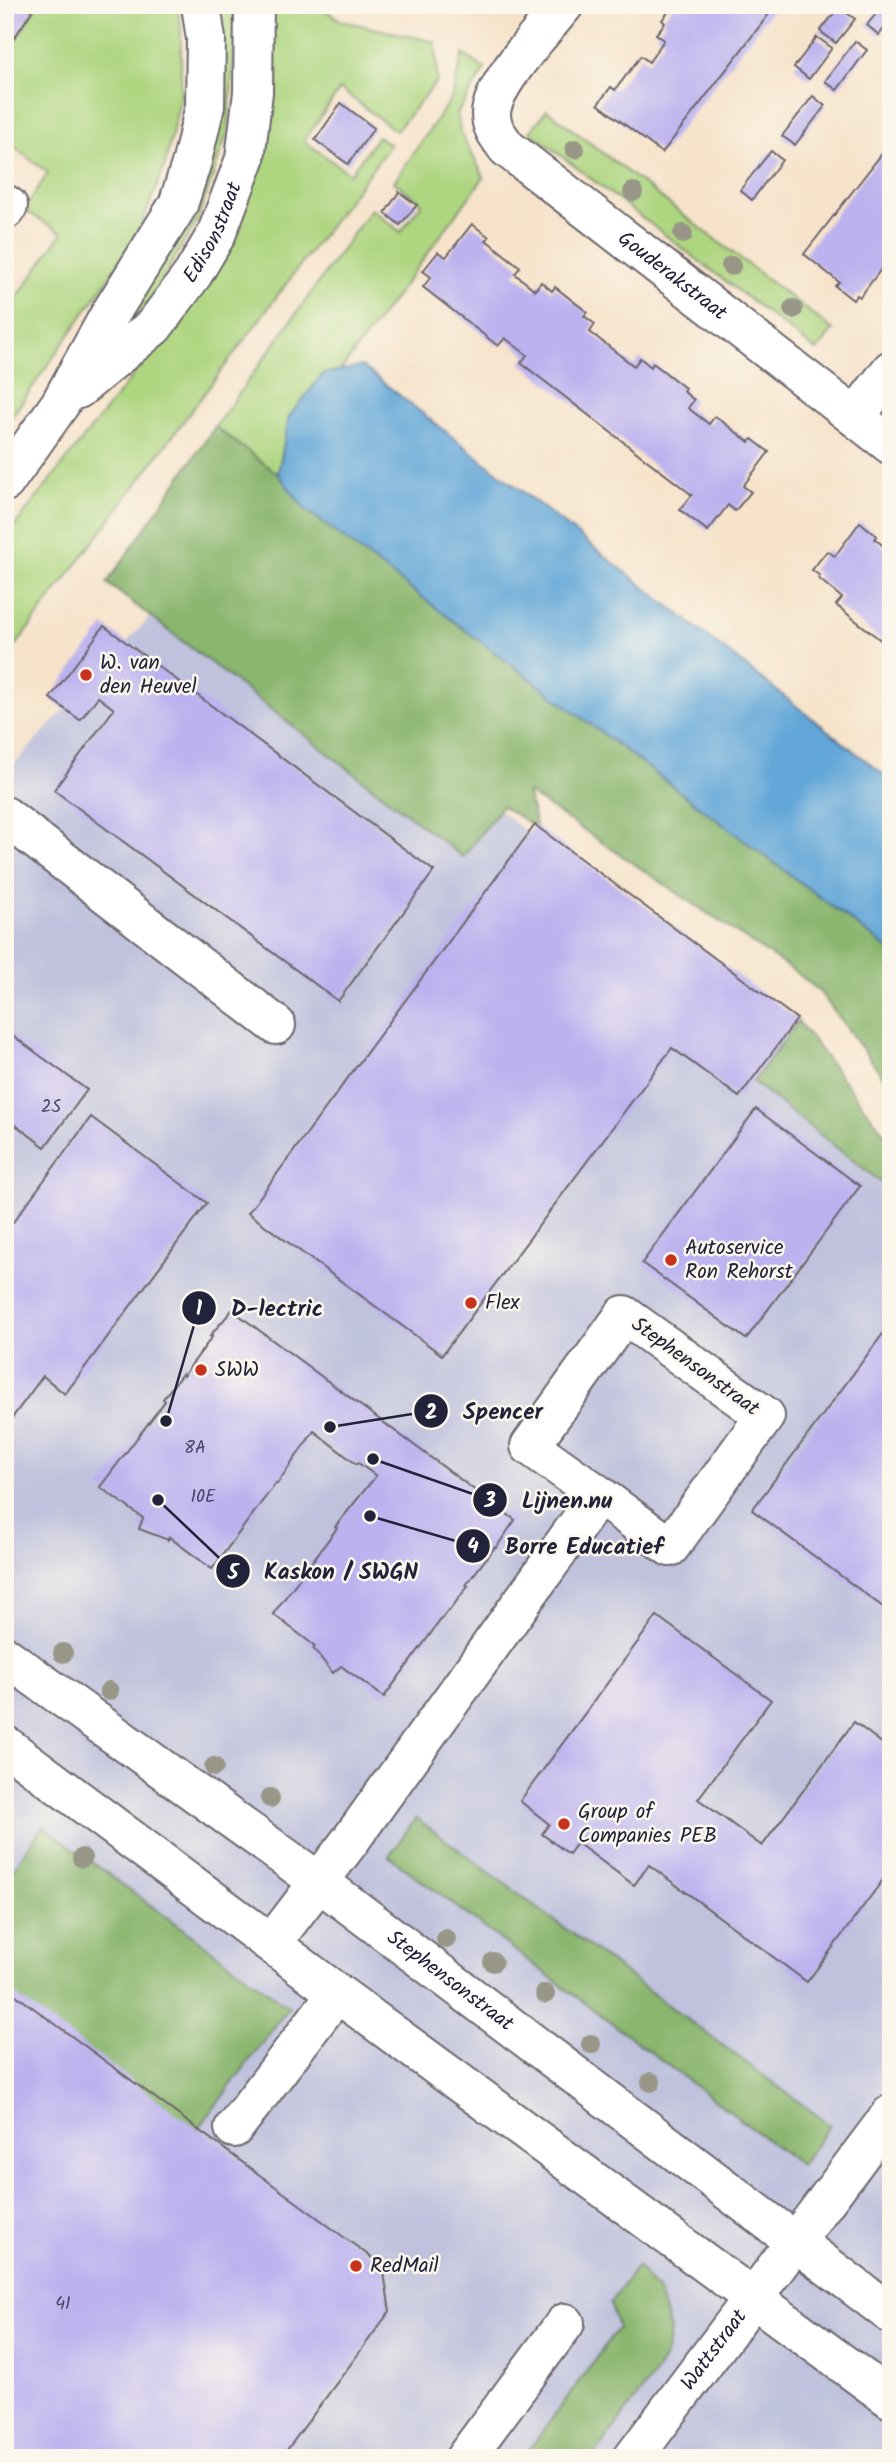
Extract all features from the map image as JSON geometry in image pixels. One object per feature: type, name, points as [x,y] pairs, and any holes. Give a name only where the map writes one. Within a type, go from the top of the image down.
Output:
[{"type":"street","name":"Edisonstraat","points":[[5,482],[60,404],[110,314],[178,205],[205,106],[206,39],[201,5]]},
{"type":"street","name":"Edisonstraat","points":[[60,404],[154,326],[193,274],[216,234],[245,159],[253,92],[254,5]]},
{"type":"street","name":"Gouderakstraat","points":[[564,5],[500,86],[491,113],[494,130],[507,148],[891,445]]},
{"type":"street","points":[[5,204],[8,206],[5,210]]},
{"type":"street","points":[[855,418],[891,370]]},
{"type":"street","points":[[5,816],[276,1026]]},
{"type":"street","name":"Stephensonstraat","points":[[624,1315],[765,1416],[670,1547],[599,1495],[530,1446],[624,1315]]},
{"type":"street","points":[[272,1943],[350,1841],[599,1495]]},
{"type":"street","name":"Stephensonstraat","points":[[5,1656],[318,1881],[891,2314]]},
{"type":"street","points":[[5,1745],[337,1993],[891,2399]]},
{"type":"street","points":[[234,2127],[337,1993]]},
{"type":"street","name":"Wattstraat","points":[[633,2458],[891,2114]]},
{"type":"street","points":[[465,2458],[565,2323]]},
{"type":"shaded area","points":[[201,562],[891,1136],[891,2458],[5,2458],[5,774]]},
{"type":"green space","points":[[38,5],[177,5],[181,26],[181,94],[165,165],[135,241],[5,426],[5,315],[62,233],[24,210],[48,173],[5,140],[5,57]]},
{"type":"green space","points":[[210,5],[233,5],[236,25],[228,131],[198,219],[147,304],[98,358],[185,214]]},
{"type":"green space","points":[[262,5],[317,5],[342,21],[436,42],[437,81],[396,131],[340,89],[304,141],[350,174],[378,136],[390,145],[5,660],[5,538],[168,331],[223,246]]},
{"type":"green space","points":[[463,54],[485,69],[457,114],[461,134],[484,177],[341,370],[323,374],[289,417],[278,474],[215,427],[371,209],[401,232],[422,203],[394,182],[452,97]]},
{"type":"green space","points":[[547,110],[833,330],[817,351],[530,132]]},
{"type":"green space","points":[[215,427],[278,474],[305,509],[891,951],[891,1087],[819,991],[798,974],[527,792],[537,828],[502,806],[463,857],[107,583]]},
{"type":"green space","points":[[798,1021],[891,1142],[891,1190],[753,1082]]},
{"type":"green space","points":[[416,1818],[830,2125],[801,2165],[389,1856]]},
{"type":"green space","points":[[43,1826],[289,2007],[196,2132],[5,1992],[5,1881]]},
{"type":"green space","points":[[637,2266],[659,2292],[670,2331],[666,2355],[656,2372],[592,2458],[523,2458],[618,2328],[610,2303]]},
{"type":"water","points":[[362,366],[891,780],[891,951],[305,509],[278,474],[289,417],[323,374]]},
{"type":"building","points":[[5,5],[24,5],[32,11],[5,52]]},
{"type":"building","points":[[674,5],[776,5],[662,153],[598,104],[611,87],[615,90],[641,56],[649,62],[664,40],[656,34],[665,23],[662,20]]},
{"type":"building","points":[[883,5],[891,5],[891,20],[879,35],[867,25]]},
{"type":"building","points":[[839,7],[855,19],[836,43],[820,31]]},
{"type":"building","points":[[817,37],[832,48],[809,79],[794,67]]},
{"type":"building","points":[[855,41],[867,50],[837,90],[825,81]]},
{"type":"building","points":[[813,96],[825,106],[795,145],[782,136]]},
{"type":"building","points":[[341,103],[374,128],[348,164],[315,140]]},
{"type":"building","points":[[891,142],[891,256],[860,297],[857,295],[853,300],[835,286],[839,282],[804,254]]},
{"type":"building","points":[[771,151],[782,160],[752,200],[740,190]]},
{"type":"building","points":[[399,192],[417,205],[400,225],[385,213]]},
{"type":"building","points":[[472,224],[489,237],[486,240],[520,267],[515,274],[535,290],[541,282],[552,291],[555,287],[587,312],[584,316],[595,324],[590,332],[634,366],[640,358],[651,367],[653,363],[685,388],[683,391],[694,400],[688,408],[709,424],[715,416],[749,442],[752,439],[769,452],[743,486],[751,492],[735,511],[728,505],[708,531],[680,510],[692,495],[521,363],[527,355],[505,338],[498,346],[423,287],[431,277],[423,271],[438,252],[446,257]]},
{"type":"building","points":[[860,522],[891,552],[891,639],[887,645],[836,605],[842,598],[812,570],[827,551],[835,556]]},
{"type":"building","points":[[104,626],[434,871],[338,1001],[54,790],[114,709],[98,697],[80,720],[50,698]]},
{"type":"building","points":[[535,825],[797,1019],[739,1097],[672,1048],[442,1355],[248,1213]]},
{"type":"building","points":[[5,1030],[87,1090],[45,1147],[5,1117]]},
{"type":"building","points":[[756,1109],[860,1186],[746,1339],[642,1263]]},
{"type":"building","points":[[91,1117],[207,1203],[65,1394],[43,1376],[9,1422],[5,1419],[5,1233]]},
{"type":"building","points":[[232,1310],[515,1520],[384,1697],[341,1666],[333,1673],[313,1648],[315,1646],[273,1614],[337,1528],[335,1527],[376,1476],[314,1431],[212,1569],[169,1537],[168,1540],[139,1529],[143,1518],[100,1487],[165,1401],[163,1399]]},
{"type":"building","points":[[891,1323],[891,1613],[752,1510]]},
{"type":"building","points":[[657,1616],[771,1700],[698,1799],[762,1846],[854,1722],[891,1750],[891,1869],[807,1982],[649,1865],[634,1885],[577,1843],[569,1854],[542,1834],[549,1824],[520,1801]]},
{"type":"building","points":[[5,1987],[383,2266],[390,2311],[281,2458],[5,2458]]},
{"type":"place","name":"W. van den Heuvel","points":[[86,675]]},
{"type":"place","name":"Autoservice Ron Rehorst","points":[[671,1260]]},
{"type":"place","name":"Flex","points":[[471,1303]]},
{"type":"place","name":"SWW","points":[[201,1370]]},
{"type":"place","name":"D-lectric","points":[[166,1421]]},
{"type":"place","name":"Spencer","points":[[330,1427]]},
{"type":"place","name":"Lijnen.nu","points":[[373,1459]]},
{"type":"place","name":"Kaskon / SWGN","points":[[158,1500]]},
{"type":"place","name":"Borre Educatief","points":[[370,1516]]},
{"type":"place","name":"Group of Companies PEB","points":[[564,1824]]},
{"type":"place","name":"RedMail","points":[[356,2266]]}]
